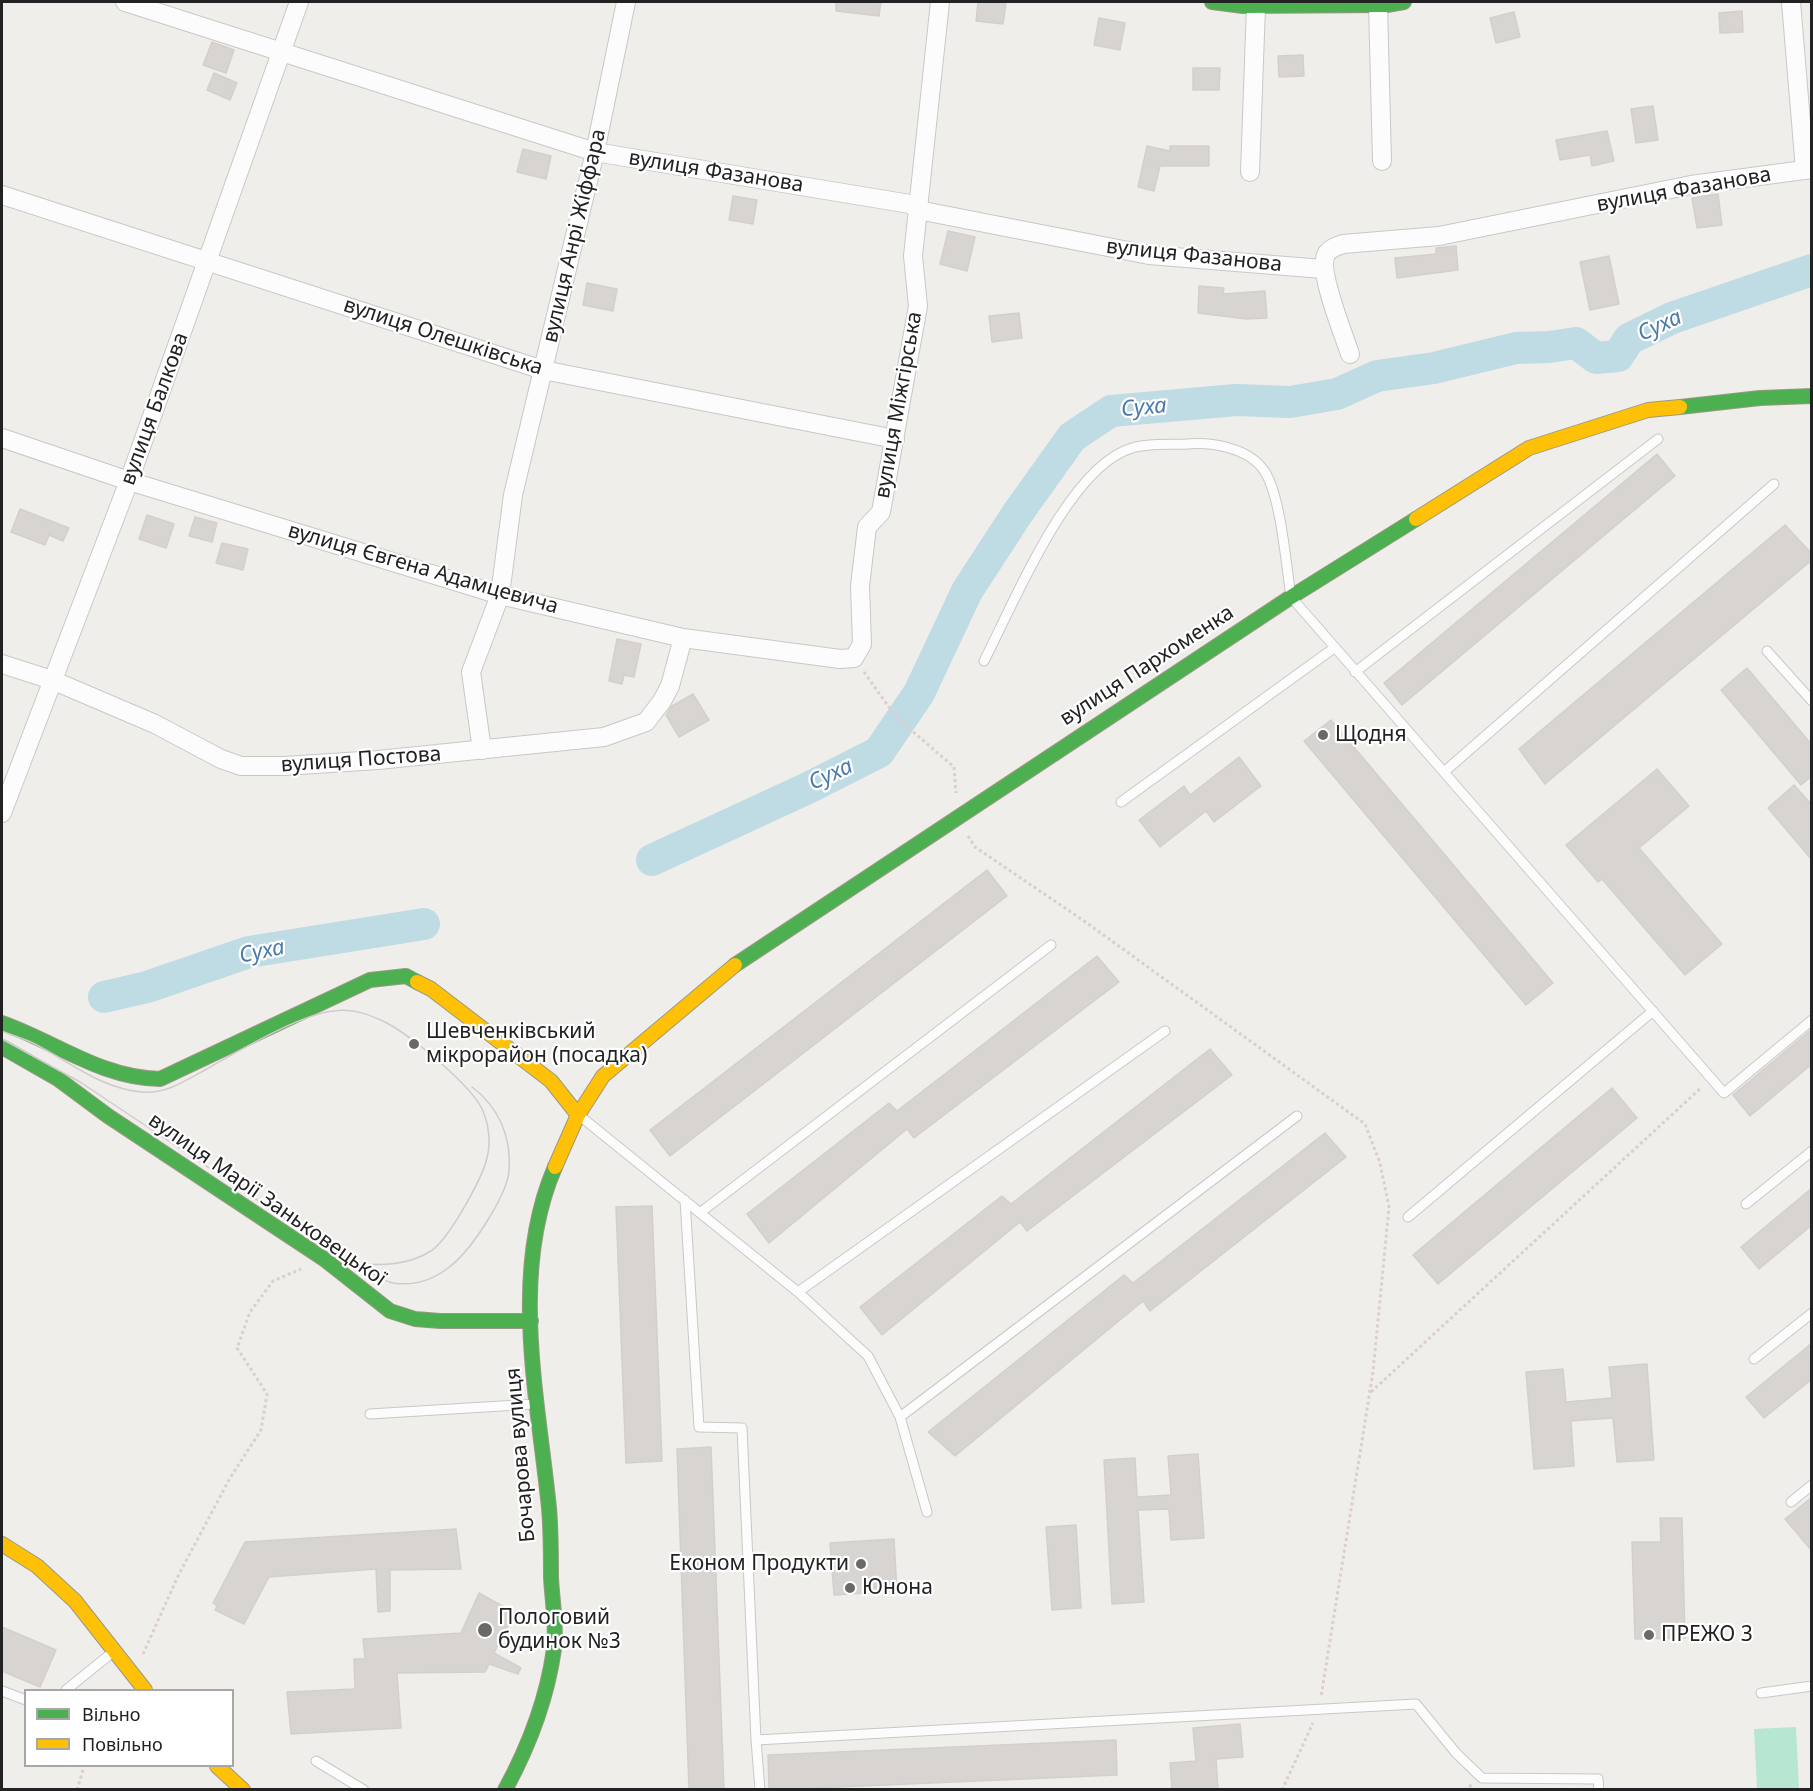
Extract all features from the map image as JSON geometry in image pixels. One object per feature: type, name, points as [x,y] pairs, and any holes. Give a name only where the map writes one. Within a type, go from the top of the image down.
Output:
[{"type":"street","name":"вулиця Фазанова","points":[[125,2],[595,152],[910,204],[918,210],[1149,255],[1323,269],[1327,253],[1343,244],[1439,236],[1691,184],[1808,169]]},
{"type":"street","name":"вулиця Балкова","points":[[2,813],[129,481],[299,2]]},
{"type":"street","name":"вулиця Анрі Жіффара","points":[[482,750],[471,672],[500,595],[513,495],[595,152],[626,2]]},
{"type":"street","name":"вулиця Міжгірська","points":[[854,658],[862,644],[860,586],[867,527],[880,512],[918,306],[913,256],[940,2]]},
{"type":"street","points":[[1212,2],[1248,5],[1389,3],[1382,161]]},
{"type":"street","points":[[1791,2],[1808,169]]},
{"type":"street","points":[[1248,5],[1250,172]]},
{"type":"street","name":"вулиця Олешківська","points":[[2,195],[209,260],[543,370],[895,440]]},
{"type":"street","points":[[1323,269],[1350,354]]},
{"type":"street","name":"вулиця Пархоменка","points":[[578,1115],[603,1076],[729,969],[958,819],[1017,776],[1291,597],[1529,448],[1648,410],[1760,398],[1812,396]]},
{"type":"street","name":"вулиця Євгена Адамцевича","points":[[2,438],[129,481],[500,595],[682,638],[840,659],[854,658]]},
{"type":"street","name":"вулиця Постова","points":[[2,664],[52,680],[155,724],[221,759],[241,766],[284,766],[378,760],[604,737],[646,722],[670,686],[682,638]]},
{"type":"street","name":"вулиця Марії Заньковецької","points":[[2,1023],[57,1046],[105,1072],[135,1080],[160,1079],[370,980],[406,976],[431,989],[550,1081],[578,1115]]},
{"type":"street","name":"вулиця Марії Заньковецької","points":[[2,1047],[58,1079],[155,1148],[324,1259],[390,1311],[415,1318],[440,1321],[531,1321]]},
{"type":"street","name":"Бочарова вулиця","points":[[505,1790],[517,1768],[542,1708],[554,1647],[549,1511],[537,1404],[531,1321],[531,1272],[537,1227],[550,1179],[578,1115]]},
{"type":"street","points":[[2,1544],[37,1566],[75,1600],[144,1689]]},
{"type":"street","points":[[218,1767],[243,1790]]},
{"type":"lane","points":[[1355,672],[1658,439]]},
{"type":"lane","points":[[984,661],[1057,519],[1081,485],[1105,460],[1133,447],[1205,442],[1229,448],[1249,457],[1264,471],[1273,491],[1291,597],[1724,1093],[1812,1020]]},
{"type":"lane","points":[[1444,772],[1774,484]]},
{"type":"lane","points":[[1121,802],[1334,648]]},
{"type":"lane","points":[[1767,651],[1812,701]]},
{"type":"lane","points":[[701,1212],[1051,945]]},
{"type":"lane","points":[[1408,1217],[1653,1011]]},
{"type":"lane","points":[[798,1292],[1165,1031]]},
{"type":"lane","points":[[578,1115],[604,1139],[701,1212],[798,1292],[868,1356],[900,1418],[927,1512]]},
{"type":"lane","points":[[900,1418],[1297,1116]]},
{"type":"lane","points":[[1746,1204],[1812,1151]]},
{"type":"lane","points":[[685,1200],[699,1427],[742,1428],[760,1790]]},
{"type":"lane","points":[[1754,1359],[1812,1313]]},
{"type":"lane","points":[[370,1414],[537,1404]]},
{"type":"lane","points":[[1791,1502],[1812,1485]]},
{"type":"lane","points":[[67,1689],[115,1650]]},
{"type":"lane","points":[[1761,1693],[1812,1686]]},
{"type":"lane","points":[[2,1691],[24,1699]]},
{"type":"lane","points":[[756,1740],[1416,1704],[1456,1753],[1482,1778],[1598,1779],[1599,1790]]},
{"type":"lane","points":[[316,1761],[364,1790]]},
{"type":"path","points":[[854,658],[896,717],[954,767]]},
{"type":"path","points":[[958,819],[975,847],[1087,923],[1365,1124],[1380,1163],[1389,1207],[1370,1393],[1319,1710],[1282,1790]]},
{"type":"path","points":[[1370,1393],[1711,1079]]},
{"type":"path","points":[[133,1675],[183,1567],[230,1478],[261,1430],[267,1394],[237,1348],[250,1312],[273,1281],[324,1259]]},
{"type":"path","points":[[77,1790],[84,1767]]},
{"type":"green space","points":[[1796,1727],[1799,1789],[1757,1789],[1754,1729]]},
{"type":"building","points":[[836,2],[881,2],[879,16],[836,11]]},
{"type":"building","points":[[978,2],[1006,2],[1003,24],[976,21]]},
{"type":"building","points":[[1742,11],[1743,32],[1720,33],[1719,13]]},
{"type":"building","points":[[1514,12],[1520,37],[1496,43],[1490,18]]},
{"type":"building","points":[[1099,18],[1125,23],[1120,50],[1094,45]]},
{"type":"building","points":[[212,42],[234,50],[226,73],[203,65]]},
{"type":"building","points":[[1303,55],[1304,76],[1279,77],[1278,56]]},
{"type":"building","points":[[1193,68],[1220,68],[1219,90],[1193,90]]},
{"type":"building","points":[[214,73],[237,83],[230,100],[207,90]]},
{"type":"building","points":[[1653,106],[1658,140],[1636,143],[1631,109]]},
{"type":"building","points":[[1607,131],[1614,161],[1592,166],[1590,155],[1560,160],[1556,140]]},
{"type":"building","points":[[1147,146],[1170,151],[1170,146],[1209,146],[1209,166],[1160,166],[1154,191],[1138,187]]},
{"type":"building","points":[[523,149],[551,156],[546,179],[517,172]]},
{"type":"building","points":[[1718,194],[1722,225],[1697,228],[1692,198]]},
{"type":"building","points":[[733,196],[757,200],[753,224],[729,220]]},
{"type":"building","points":[[948,231],[975,237],[967,271],[940,264]]},
{"type":"building","points":[[1456,246],[1458,270],[1397,278],[1395,258],[1436,254],[1436,248]]},
{"type":"building","points":[[1609,256],[1619,304],[1590,310],[1580,262]]},
{"type":"building","points":[[587,283],[617,289],[613,311],[583,305]]},
{"type":"building","points":[[1199,286],[1224,288],[1223,294],[1265,291],[1267,318],[1246,319],[1198,313]]},
{"type":"building","points":[[1019,313],[1022,338],[992,342],[989,316]]},
{"type":"building","points":[[1657,454],[1675,476],[1402,705],[1384,683]]},
{"type":"building","points":[[20,509],[69,528],[63,541],[49,535],[45,545],[11,532]]},
{"type":"building","points":[[147,515],[174,524],[166,548],[139,539]]},
{"type":"building","points":[[195,517],[217,523],[212,542],[189,536]]},
{"type":"building","points":[[1785,525],[1812,554],[1812,560],[1545,784],[1519,749]]},
{"type":"building","points":[[222,543],[248,549],[243,570],[216,563]]},
{"type":"building","points":[[617,639],[641,644],[634,677],[624,675],[622,684],[609,681]]},
{"type":"building","points":[[1747,668],[1812,745],[1812,776],[1801,785],[1721,690]]},
{"type":"building","points":[[693,694],[709,720],[679,737],[666,715],[672,706]]},
{"type":"building","points":[[1331,720],[1553,983],[1526,1005],[1304,741]]},
{"type":"building","points":[[1239,757],[1261,786],[1214,822],[1206,811],[1160,847],[1139,820],[1184,786],[1190,795]]},
{"type":"building","points":[[1657,769],[1689,806],[1639,848],[1722,944],[1685,975],[1602,879],[1598,882],[1566,845]]},
{"type":"building","points":[[1794,785],[1812,805],[1812,860],[1768,808]]},
{"type":"building","points":[[987,870],[1007,896],[670,1156],[650,1130]]},
{"type":"building","points":[[1097,956],[1119,982],[914,1138],[907,1129],[769,1243],[747,1214],[889,1103],[897,1111]]},
{"type":"building","points":[[1812,1029],[1812,1064],[1750,1116],[1733,1095]]},
{"type":"building","points":[[1210,1049],[1232,1075],[1027,1231],[1020,1222],[882,1335],[860,1307],[1002,1196],[1011,1204]]},
{"type":"building","points":[[1612,1088],[1637,1118],[1438,1284],[1413,1255]]},
{"type":"building","points":[[1325,1133],[1346,1157],[1150,1311],[1143,1301],[955,1456],[928,1432],[1124,1275],[1133,1283]]},
{"type":"building","points":[[1812,1188],[1812,1225],[1759,1269],[1741,1247]]},
{"type":"building","points":[[652,1206],[662,1461],[626,1463],[616,1207]]},
{"type":"building","points":[[1812,1343],[1812,1379],[1764,1418],[1746,1397]]},
{"type":"building","points":[[1647,1364],[1654,1460],[1617,1462],[1613,1418],[1571,1421],[1574,1466],[1534,1469],[1526,1372],[1563,1369],[1566,1402],[1612,1398],[1609,1367]]},
{"type":"building","points":[[711,1447],[724,1790],[689,1790],[677,1449]]},
{"type":"building","points":[[1198,1454],[1204,1538],[1171,1540],[1169,1509],[1138,1510],[1144,1602],[1112,1604],[1104,1460],[1135,1458],[1137,1497],[1171,1495],[1168,1456]]},
{"type":"building","points":[[1812,1497],[1812,1551],[1785,1519]]},
{"type":"building","points":[[1660,1518],[1682,1518],[1685,1638],[1635,1639],[1632,1542],[1661,1542]]},
{"type":"building","points":[[1076,1525],[1081,1608],[1052,1610],[1046,1527]]},
{"type":"building","points":[[456,1529],[461,1569],[390,1570],[390,1611],[378,1612],[376,1569],[269,1577],[244,1624],[215,1610],[217,1606],[213,1603],[245,1542]]},
{"type":"building","points":[[894,1539],[897,1591],[834,1595],[830,1543]]},
{"type":"building","points":[[479,1593],[515,1613],[494,1653],[521,1668],[518,1674],[489,1664],[485,1672],[397,1673],[401,1728],[291,1734],[287,1692],[355,1689],[354,1659],[365,1659],[363,1639],[461,1633]]},
{"type":"building","points":[[2,1627],[56,1650],[40,1687],[2,1671]]},
{"type":"building","points":[[1240,1724],[1243,1757],[1216,1759],[1218,1790],[1172,1790],[1170,1763],[1196,1761],[1193,1728]]},
{"type":"building","points":[[1116,1740],[1117,1775],[769,1790],[768,1755]]},
{"type":"waterway","name":"Суха","points":[[652,860],[808,788],[879,752],[919,693],[967,591],[1017,514],[1072,437],[1111,411],[1236,400],[1290,402],[1337,394],[1377,376],[1434,368],[1516,348],[1576,343],[1596,358],[1618,356],[1629,339],[1672,318],[1812,270]]},
{"type":"waterway","name":"Суха","points":[[104,997],[147,987],[249,952],[424,924]]},
{"type":"tram line","points":[[2,1031],[35,1044],[113,1086],[151,1092],[167,1089],[183,1082],[268,1035],[303,1019],[333,1011],[360,1012],[396,1028],[438,1061],[465,1087],[482,1109],[488,1127],[487,1158],[479,1180],[464,1208],[447,1234],[431,1251],[412,1260],[393,1264],[352,1263],[80,1082],[2,1039]]},
{"type":"tram line","points":[[360,1267],[393,1283],[409,1284],[424,1281],[438,1275],[462,1256],[481,1231],[501,1196],[508,1178],[509,1159],[502,1124],[490,1104],[472,1087]]},
{"type":"traffic: fast","points":[[1212,2],[1243,6],[1387,5],[1404,2]]},
{"type":"traffic: fast","points":[[1680,407],[1760,398],[1812,396]]},
{"type":"traffic: fast","points":[[735,965],[1291,597],[1416,519]]},
{"type":"traffic: fast","points":[[2,1023],[98,1066],[138,1077],[160,1079],[370,980],[406,976],[417,982]]},
{"type":"traffic: fast","points":[[2,1047],[58,1079],[108,1116],[324,1259],[390,1311],[415,1319],[440,1321],[531,1321]]},
{"type":"traffic: fast","points":[[505,1790],[536,1722],[547,1686],[555,1640],[550,1517],[534,1380],[530,1292],[533,1250],[541,1208],[555,1167]]},
{"type":"traffic: slow","points":[[1416,519],[1529,448],[1648,410],[1680,407]]},
{"type":"traffic: slow","points":[[555,1167],[578,1115],[603,1076],[735,965]]},
{"type":"traffic: slow","points":[[417,982],[431,989],[551,1081],[578,1115]]},
{"type":"traffic: slow","points":[[2,1544],[37,1566],[75,1601],[144,1689]]},
{"type":"traffic: slow","points":[[218,1767],[243,1790]]},
{"type":"place","name":"Щодня","points":[[1323,735]]},
{"type":"place","name":"Шевченківський мікрорайон (посадка)","points":[[414,1044]]},
{"type":"place","name":"Економ Продукти","points":[[861,1564]]},
{"type":"place","name":"Юнона","points":[[850,1588]]},
{"type":"place","name":"Пологовий будинок №3","points":[[485,1630]]},
{"type":"place","name":"ПРЕЖО 3","points":[[1649,1635]]}]
